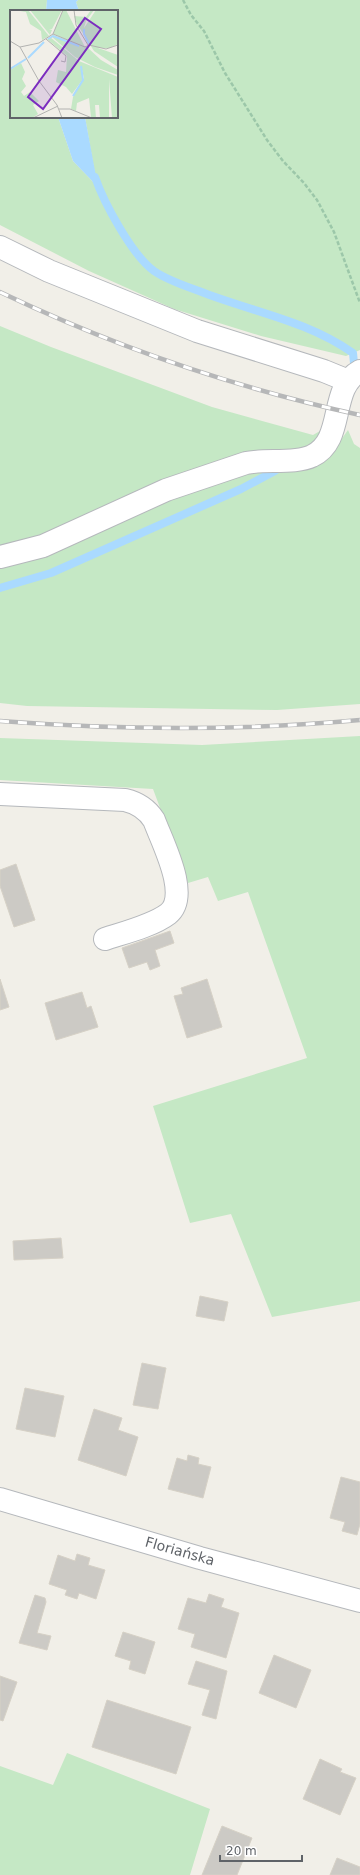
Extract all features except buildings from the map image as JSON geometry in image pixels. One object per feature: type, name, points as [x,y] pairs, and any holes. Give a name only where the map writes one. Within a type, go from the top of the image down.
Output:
[{"type":"street","points":[[0,248],[49,270],[197,331],[324,371],[353,376]]},
{"type":"street","points":[[0,558],[43,546],[166,490],[246,463],[304,459],[312,456],[326,446],[332,435],[343,390],[353,376]]},
{"type":"street","points":[[0,794],[120,799],[134,802],[148,812],[154,820],[177,884],[176,903],[172,910],[160,918],[105,940]]},
{"type":"street","name":"Floriańska","points":[[0,1499],[200,1558],[360,1601]]},
{"type":"path","points":[[184,0],[191,15],[208,36],[224,73],[267,140],[317,200],[334,232],[360,303]]},
{"type":"green space","points":[[0,0],[47,0],[46,10],[10,10],[10,118],[58,118],[73,161],[97,186],[85,118],[118,118],[118,10],[79,10],[76,2],[78,0],[360,0],[360,350],[346,356],[261,336],[174,309],[89,271],[0,225]]},
{"type":"green space","points":[[0,326],[51,347],[212,407],[313,435],[320,431],[319,443],[102,513],[0,550]]},
{"type":"green space","points":[[348,430],[354,444],[360,448],[360,704],[277,710],[27,706],[0,703],[0,566],[231,477],[338,444]]},
{"type":"green space","points":[[360,736],[360,1301],[272,1317],[231,1214],[190,1223],[153,1106],[307,1058],[248,892],[218,901],[208,877],[188,883],[153,789],[0,780],[0,738],[202,745]]},
{"type":"green space","points":[[67,1753],[210,1809],[190,1875],[0,1875],[0,1766],[53,1785]]},
{"type":"water","points":[[47,0],[78,0],[76,2],[79,10],[46,10]]},
{"type":"water","points":[[58,118],[85,118],[98,187],[73,161]]},
{"type":"waterway","points":[[95,177],[112,214],[128,241],[154,271],[182,285],[298,324],[317,332],[353,353],[354,363]]},
{"type":"waterway","points":[[0,588],[51,573],[241,489],[275,471]]},
{"type":"railway","points":[[0,292],[87,331],[177,364],[268,392],[360,415]]},
{"type":"railway","points":[[0,721],[135,728],[225,728],[315,724],[360,720]]}]
